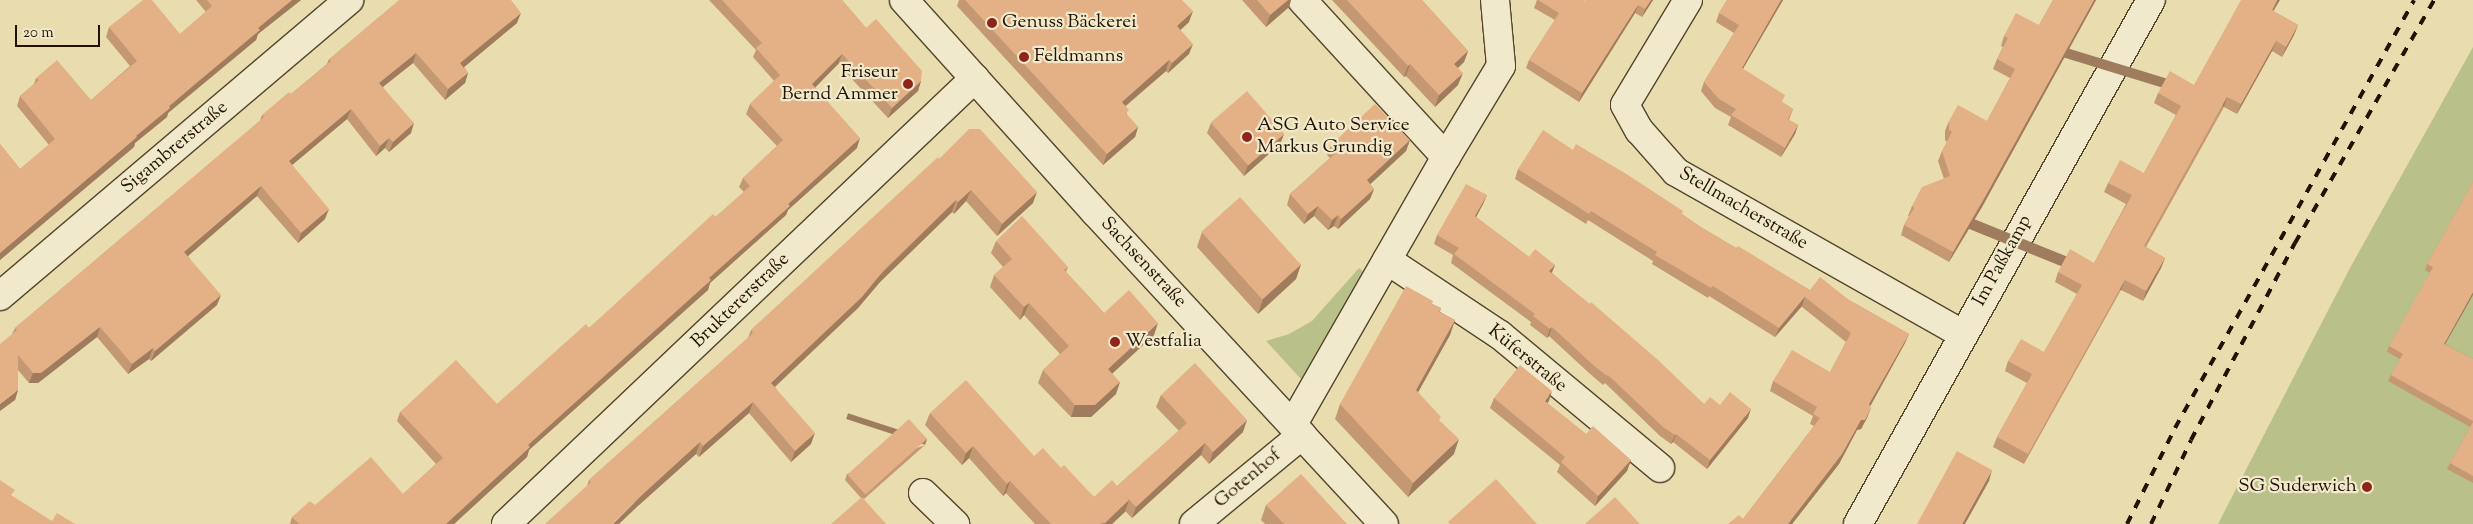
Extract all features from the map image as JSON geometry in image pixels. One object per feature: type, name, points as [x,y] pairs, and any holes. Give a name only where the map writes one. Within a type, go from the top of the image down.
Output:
[{"type":"street","name":"Sigambrerstraße","points":[[0,296],[349,0]]},
{"type":"street","name":"Sachsenstraße","points":[[904,0],[1095,212],[1384,524]]},
{"type":"street","points":[[1302,0],[1446,157]]},
{"type":"street","points":[[1298,429],[1387,260],[1501,66],[1495,0]]},
{"type":"street","name":"Stellmacherstraße","points":[[1688,0],[1625,105],[1639,130],[1676,172],[1962,334]]},
{"type":"street","name":"Im Paßkamp","points":[[1858,524],[1866,514],[1962,334],[2150,0]]},
{"type":"street","name":"Bruktererstraße","points":[[506,524],[975,78]]},
{"type":"street","name":"Küferstraße","points":[[1387,260],[1500,334],[1660,468]]},
{"type":"street","name":"Gotenhof","points":[[1194,524],[1298,429]]},
{"type":"street","points":[[922,493],[955,524]]},
{"type":"green space","points":[[2473,47],[2473,524],[2218,524],[2350,268]]},
{"type":"green space","points":[[1359,268],[1369,276],[1305,380],[1300,378],[1266,341],[1289,334],[1312,321]]},
{"type":"building","points":[[143,0],[152,0],[180,34],[212,6],[207,0],[292,0],[258,28],[260,30],[169,106],[170,108],[137,137],[0,253],[0,144],[20,169],[55,139],[20,96],[39,80],[36,78],[57,60],[91,100],[137,61],[109,27]]},
{"type":"building","points":[[399,0],[511,0],[521,13],[460,63],[468,73],[448,89],[416,53],[379,83],[414,123],[393,142],[389,138],[380,146],[351,109],[289,161],[329,209],[301,233],[261,186],[184,252],[221,295],[155,351],[153,348],[132,364],[100,327],[41,373],[33,373],[18,355],[18,390],[0,404],[0,344],[17,330],[15,328],[264,117],[262,115],[289,92],[291,94],[331,61],[329,59]]},
{"type":"building","points":[[722,0],[842,0],[866,28],[876,19],[922,71],[921,81],[892,108],[842,54],[812,84],[860,138],[788,204],[790,206],[709,278],[711,280],[528,445],[530,447],[446,524],[299,524],[292,517],[310,501],[315,505],[371,457],[403,494],[443,458],[400,412],[456,360],[497,404],[586,324],[589,328],[713,214],[716,217],[750,186],[743,178],[783,140],[750,104],[780,75],[756,48],[762,43]]},
{"type":"building","points":[[965,0],[1182,0],[1193,11],[1177,26],[1193,44],[1172,63],[1169,60],[1122,102],[1129,110],[1126,113],[1138,127],[1107,154]]},
{"type":"building","points":[[1257,0],[1288,0],[1270,15]]},
{"type":"building","points":[[1347,0],[1422,0],[1468,51],[1454,64],[1463,73],[1439,95],[1410,64],[1408,66]]},
{"type":"building","points":[[1538,0],[1651,0],[1645,9],[1638,5],[1582,93],[1529,60],[1559,13]]},
{"type":"building","points":[[1727,0],[1781,0],[1742,68],[1785,95],[1782,102],[1793,109],[1788,119],[1798,125],[1785,148],[1731,115],[1736,109],[1719,99],[1704,82],[1739,25],[1719,13]]},
{"type":"building","points":[[2053,0],[2094,0],[1953,252],[1904,225],[1914,208],[1912,206],[1922,187],[1950,176],[1942,151],[1952,132],[1949,130],[1949,121],[1958,105],[1987,121],[2015,69],[1997,59],[2008,38],[2004,36],[2016,13],[2039,25]]},
{"type":"building","points":[[2241,0],[2277,0],[2272,10],[2298,25],[2286,47],[2276,41],[2241,104],[2227,97],[2144,246],[2165,258],[2146,291],[2125,280],[2028,454],[1997,437],[2032,374],[2008,361],[2021,339],[2044,352],[2082,285],[2058,272],[2070,249],[2094,263],[2132,195],[2108,183],[2120,160],[2144,173],[2181,106],[2158,93],[2170,71],[2194,85]]},
{"type":"building","name":"ASG Auto Service Markus Grundig","points":[[1247,91],[1284,134],[1248,166],[1211,122]]},
{"type":"building","points":[[1375,104],[1410,140],[1367,180],[1374,189],[1341,219],[1338,215],[1332,220],[1318,206],[1308,214],[1290,194],[1337,152],[1331,145]]},
{"type":"building","points":[[969,129],[980,129],[1037,192],[1002,224],[971,190],[958,202],[956,200],[884,270],[862,297],[771,383],[815,433],[795,451],[753,402],[703,446],[700,442],[643,494],[614,524],[545,524],[591,482],[589,480],[753,333],[751,330],[938,157],[939,159]]},
{"type":"building","points":[[1543,130],[1573,150],[1576,144],[1628,175],[1683,211],[1682,214],[1699,226],[1736,248],[1738,246],[1810,290],[1820,277],[1849,300],[1909,334],[1869,404],[1871,408],[1865,420],[1861,420],[1842,454],[1788,524],[1728,524],[1739,515],[1743,519],[1820,418],[1813,414],[1817,407],[1773,381],[1792,350],[1830,372],[1851,333],[1805,297],[1807,294],[1779,328],[1713,286],[1711,288],[1655,255],[1657,252],[1591,211],[1589,214],[1518,169]]},
{"type":"building","points":[[2473,182],[2473,292],[2444,344],[2473,359],[2473,421],[2391,375],[2403,354],[2389,346],[2433,267],[2427,264]]},
{"type":"building","points":[[1466,184],[1487,195],[1475,216],[1529,257],[1535,249],[1555,265],[1549,271],[1590,304],[1591,302],[1658,360],[1704,404],[1710,397],[1720,405],[1730,392],[1751,409],[1710,460],[1676,434],[1663,427],[1608,375],[1592,364],[1552,327],[1550,329],[1533,316],[1535,314],[1454,254],[1459,248],[1437,235]]},
{"type":"building","points":[[1240,197],[1301,265],[1262,299],[1201,232]]},
{"type":"building","points":[[1022,216],[1068,267],[1064,270],[1104,313],[1129,290],[1158,323],[1108,369],[1120,382],[1095,405],[1075,405],[1043,370],[1069,346],[1029,303],[1024,307],[994,275],[1012,259],[996,241]]},
{"type":"building","points":[[1406,286],[1433,301],[1432,304],[1441,308],[1439,312],[1455,320],[1416,390],[1441,417],[1439,420],[1459,439],[1413,483],[1340,404]]},
{"type":"building","points":[[1195,363],[1247,420],[1213,452],[1205,443],[1136,507],[1118,488],[1129,500],[1105,523],[1051,524],[1010,481],[1007,484],[973,446],[966,453],[930,413],[966,380],[1034,456],[1043,448],[1061,468],[1064,465],[1094,497],[1112,480],[1117,486],[1187,423],[1161,395]]},
{"type":"building","points":[[1520,365],[1552,391],[1545,401],[1586,434],[1593,426],[1631,460],[1598,496],[1561,462],[1565,457],[1494,398]]},
{"type":"building","points":[[909,419],[927,439],[865,495],[847,475]]},
{"type":"building","points":[[2473,422],[2473,476],[2450,463]]},
{"type":"building","points":[[1957,451],[1992,470],[1962,524],[1917,524]]},
{"type":"building","points":[[1301,474],[1347,524],[1284,524],[1266,505]]},
{"type":"building","points":[[1496,479],[1537,524],[1450,524],[1448,522]]},
{"type":"building","points":[[0,480],[15,490],[11,495],[52,521],[57,513],[75,524],[0,524]]},
{"type":"building","points":[[862,497],[886,524],[831,524]]},
{"type":"building","points":[[1615,497],[1640,524],[1585,524]]},
{"type":"railway","points":[[2127,524],[2175,428],[2414,0]]},
{"type":"railway","points":[[2151,524],[2191,440],[2295,243],[2434,0]]},
{"type":"place","name":"Genuss Bäckerei","points":[[992,23]]},
{"type":"place","name":"Feldmanns","points":[[1024,57]]},
{"type":"place","name":"Friseur Bernd Ammer","points":[[908,84]]},
{"type":"place","name":"ASG Auto Service Markus Grundig","points":[[1247,137]]},
{"type":"place","name":"Westfalia","points":[[1115,342]]},
{"type":"place","name":"SG Suderwich","points":[[2367,487]]}]
